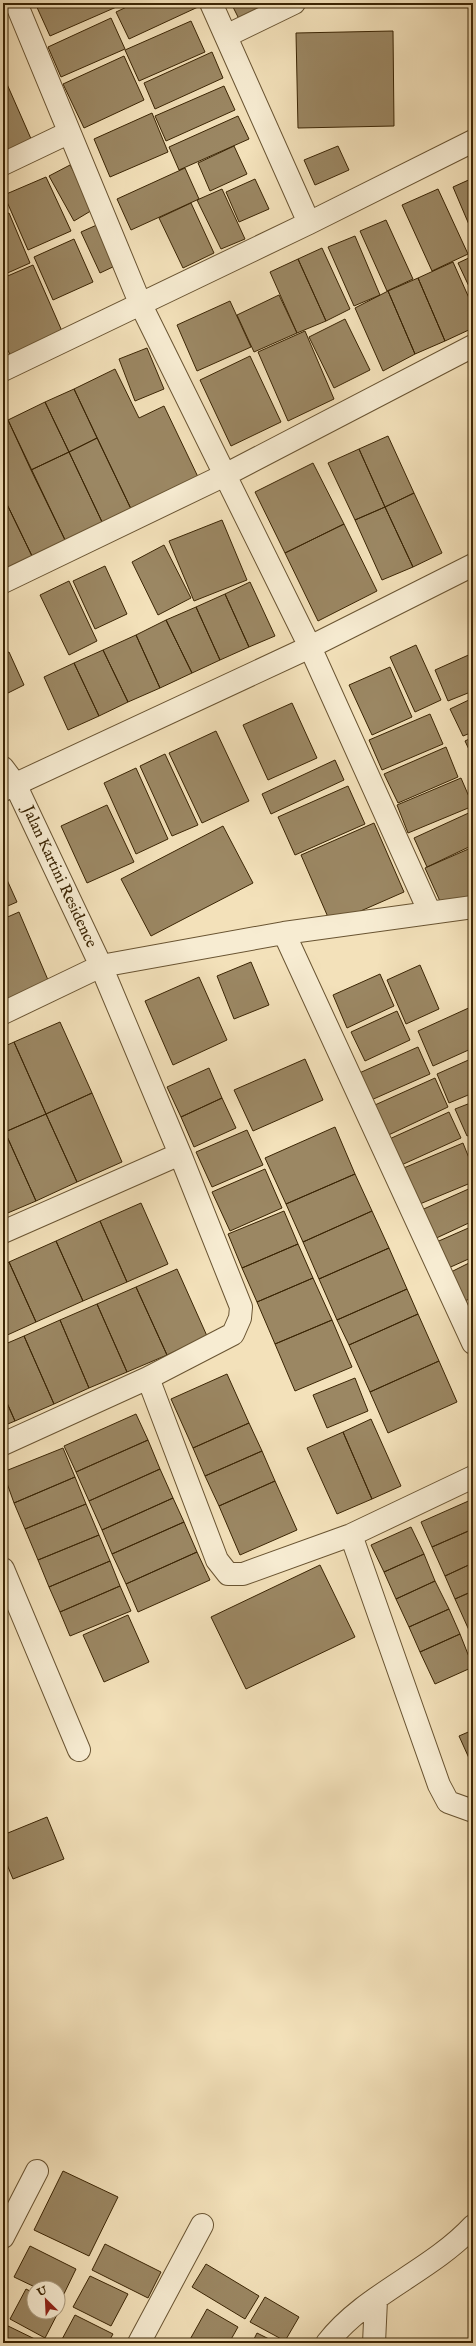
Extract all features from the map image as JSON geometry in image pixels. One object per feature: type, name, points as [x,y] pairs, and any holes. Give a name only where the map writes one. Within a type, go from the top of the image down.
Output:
[{"type":"street","points":[[16,3],[68,133],[140,303],[310,647],[430,913]]},
{"type":"street","points":[[211,3],[309,223]]},
{"type":"street","points":[[226,36],[294,3]]},
{"type":"street","points":[[3,164],[68,133]]},
{"type":"street","points":[[3,370],[309,223],[473,141]]},
{"type":"street","points":[[3,582],[225,475],[473,346]]},
{"type":"street","points":[[7,781],[310,647],[473,565]]},
{"type":"street","name":"Jalan Kartini Residence","points":[[3,1444],[148,1378],[233,1334],[240,1318],[241,1307],[180,1154],[100,966],[7,781]]},
{"type":"street","points":[[3,1013],[100,966],[284,933],[473,907]]},
{"type":"street","points":[[284,933],[473,1343]]},
{"type":"street","points":[[3,1232],[180,1154]]},
{"type":"street","points":[[148,1378],[217,1560],[228,1574],[243,1574],[351,1535],[473,1477]]},
{"type":"street","points":[[351,1535],[439,1785],[448,1802],[473,1811]]},
{"type":"street","points":[[3,1570],[79,1750]]},
{"type":"street","points":[[3,2236],[37,2171]]},
{"type":"street","points":[[139,2343],[202,2225]]},
{"type":"street","points":[[328,2343],[343,2324],[455,2245],[473,2226]]},
{"type":"street","points":[[374,2343],[376,2300]]},
{"type":"building","points":[[35,3],[121,3],[121,5],[50,36]]},
{"type":"building","points":[[135,3],[197,3],[198,7],[129,39],[116,12]]},
{"type":"building","points":[[231,3],[276,3],[239,19]]},
{"type":"building","points":[[111,18],[125,49],[61,77],[48,47]]},
{"type":"building","points":[[191,21],[205,52],[139,81],[125,50]]},
{"type":"building","points":[[393,31],[394,126],[298,128],[296,33]]},
{"type":"building","points":[[212,52],[223,78],[155,109],[144,83]]},
{"type":"building","points":[[124,56],[144,100],[84,128],[63,84]]},
{"type":"building","points":[[3,75],[32,141],[3,154]]},
{"type":"building","points":[[224,86],[235,110],[166,141],[155,116]]},
{"type":"building","points":[[152,113],[168,152],[110,177],[94,139]]},
{"type":"building","points":[[238,116],[249,139],[179,170],[169,147]]},
{"type":"building","points":[[234,146],[247,174],[210,191],[198,163]]},
{"type":"building","points":[[338,146],[349,170],[315,185],[304,160]]},
{"type":"building","points":[[70,165],[94,209],[74,221],[49,176]]},
{"type":"building","points":[[185,168],[199,199],[131,230],[117,199]]},
{"type":"building","points":[[46,177],[71,231],[28,250],[4,195]]},
{"type":"building","points":[[473,178],[473,234],[453,187]]},
{"type":"building","points":[[255,179],[269,209],[239,222],[226,192]]},
{"type":"building","points":[[222,189],[245,239],[221,249],[197,200]]},
{"type":"building","points":[[438,189],[468,254],[432,271],[402,205]]},
{"type":"building","points":[[191,203],[214,253],[183,268],[159,218]]},
{"type":"building","points":[[9,213],[30,263],[3,275],[3,215]]},
{"type":"building","points":[[386,220],[413,279],[387,291],[360,231]]},
{"type":"building","points":[[99,224],[117,265],[100,273],[81,232]]},
{"type":"building","points":[[355,236],[380,295],[354,306],[328,247]]},
{"type":"building","points":[[74,239],[93,282],[53,300],[34,257]]},
{"type":"building","points":[[322,248],[350,309],[326,321],[298,259]]},
{"type":"building","points":[[473,256],[473,295],[458,263]]},
{"type":"building","points":[[298,259],[326,321],[297,333],[270,272]]},
{"type":"building","points":[[453,262],[473,307],[473,328],[445,341],[418,278]]},
{"type":"building","points":[[33,265],[65,338],[13,361],[3,340],[3,278]]},
{"type":"building","points":[[418,278],[445,341],[415,354],[388,291]]},
{"type":"building","points":[[388,291],[415,354],[383,371],[355,308]]},
{"type":"building","points":[[279,295],[297,333],[254,352],[237,315]]},
{"type":"building","points":[[230,301],[251,347],[197,371],[177,325]]},
{"type":"building","points":[[345,319],[370,370],[334,388],[309,337]]},
{"type":"building","points":[[305,331],[334,399],[288,421],[258,352]]},
{"type":"building","points":[[3,345],[12,365],[3,368]]},
{"type":"building","points":[[147,348],[164,389],[135,401],[119,359]]},
{"type":"building","points":[[250,356],[281,422],[231,446],[200,380]]},
{"type":"building","points":[[115,369],[139,418],[164,406],[199,479],[132,511],[74,389]]},
{"type":"building","points":[[74,389],[97,438],[69,452],[45,402]]},
{"type":"building","points":[[45,402],[69,452],[31,470],[8,420]]},
{"type":"building","points":[[8,420],[66,542],[33,558],[3,496],[3,422]]},
{"type":"building","points":[[388,436],[414,493],[385,507],[359,449]]},
{"type":"building","points":[[97,438],[132,511],[103,524],[69,452]]},
{"type":"building","points":[[359,449],[385,507],[355,520],[328,463]]},
{"type":"building","points":[[69,452],[103,524],[66,542],[31,470]]},
{"type":"building","points":[[313,463],[344,524],[285,553],[255,492]]},
{"type":"building","points":[[414,493],[442,553],[413,567],[385,507]]},
{"type":"building","points":[[3,496],[33,558],[3,572]]},
{"type":"building","points":[[385,507],[413,567],[382,580],[355,520]]},
{"type":"building","points":[[222,520],[247,580],[194,601],[169,541]]},
{"type":"building","points":[[344,524],[377,591],[318,621],[285,553]]},
{"type":"building","points":[[164,545],[191,598],[158,615],[132,562]]},
{"type":"building","points":[[105,566],[127,614],[95,629],[73,581]]},
{"type":"building","points":[[69,581],[97,641],[69,655],[40,595]]},
{"type":"building","points":[[250,582],[275,636],[249,647],[225,594]]},
{"type":"building","points":[[225,594],[249,647],[220,660],[196,607]]},
{"type":"building","points":[[196,607],[220,660],[192,673],[166,620]]},
{"type":"building","points":[[166,620],[192,673],[160,688],[136,635]]},
{"type":"building","points":[[136,635],[160,688],[128,702],[103,650]]},
{"type":"building","points":[[416,645],[441,700],[415,712],[390,657]]},
{"type":"building","points":[[103,650],[128,702],[99,716],[74,663]]},
{"type":"building","points":[[9,652],[24,685],[4,695],[3,654]]},
{"type":"building","points":[[473,653],[473,691],[448,701],[435,670]]},
{"type":"building","points":[[74,663],[99,716],[68,730],[44,677]]},
{"type":"building","points":[[390,667],[412,717],[372,735],[349,685]]},
{"type":"building","points":[[473,698],[473,732],[463,736],[450,709]]},
{"type":"building","points":[[292,703],[317,758],[268,780],[243,725]]},
{"type":"building","points":[[430,714],[443,744],[382,770],[369,740]]},
{"type":"building","points":[[216,731],[249,801],[202,823],[169,753]]},
{"type":"building","points":[[473,737],[473,758],[465,741]]},
{"type":"building","points":[[446,747],[458,777],[398,803],[384,774]]},
{"type":"building","points":[[165,754],[198,825],[172,836],[140,766]]},
{"type":"building","points":[[335,760],[344,780],[271,814],[262,794]]},
{"type":"building","points":[[136,768],[168,839],[136,854],[104,783]]},
{"type":"building","points":[[473,773],[473,784],[469,775]]},
{"type":"building","points":[[461,778],[473,806],[408,833],[397,805]]},
{"type":"building","points":[[348,786],[365,824],[295,855],[278,817]]},
{"type":"building","points":[[107,805],[134,862],[87,883],[61,826]]},
{"type":"building","points":[[473,811],[473,845],[427,867],[414,838]]},
{"type":"building","points":[[374,823],[404,892],[331,924],[301,855]]},
{"type":"building","points":[[223,826],[253,883],[151,936],[121,879]]},
{"type":"building","points":[[473,847],[473,897],[444,910],[425,868]]},
{"type":"building","points":[[3,871],[17,902],[3,908]]},
{"type":"building","points":[[19,912],[51,987],[3,1007],[3,919]]},
{"type":"building","points":[[251,962],[269,1005],[234,1019],[217,976]]},
{"type":"building","points":[[420,965],[439,1009],[406,1024],[387,980]]},
{"type":"building","points":[[380,974],[394,1006],[347,1028],[333,995]]},
{"type":"building","points":[[199,977],[227,1040],[173,1065],[145,1001]]},
{"type":"building","points":[[473,1006],[473,1048],[433,1066],[418,1031]]},
{"type":"building","points":[[397,1011],[410,1040],[365,1061],[351,1032]]},
{"type":"building","points":[[60,1022],[92,1093],[46,1114],[14,1042]]},
{"type":"building","points":[[14,1042],[46,1114],[5,1132],[3,1126],[3,1047]]},
{"type":"building","points":[[418,1047],[430,1074],[369,1101],[357,1074]]},
{"type":"building","points":[[473,1058],[473,1093],[449,1103],[437,1074]]},
{"type":"building","points":[[305,1059],[323,1100],[253,1131],[234,1090]]},
{"type":"building","points":[[209,1068],[222,1098],[181,1117],[167,1087]]},
{"type":"building","points":[[435,1078],[448,1107],[380,1139],[366,1109]]},
{"type":"building","points":[[92,1093],[122,1162],[77,1182],[46,1114]]},
{"type":"building","points":[[222,1098],[236,1128],[194,1147],[181,1117]]},
{"type":"building","points":[[473,1102],[473,1134],[467,1136],[455,1109]]},
{"type":"building","points":[[449,1112],[461,1138],[397,1167],[385,1141]]},
{"type":"building","points":[[46,1114],[77,1182],[36,1201],[5,1132]]},
{"type":"building","points":[[335,1127],[355,1174],[286,1204],[265,1158]]},
{"type":"building","points":[[247,1130],[263,1165],[212,1187],[196,1152]]},
{"type":"building","points":[[5,1132],[36,1201],[3,1215],[3,1133]]},
{"type":"building","points":[[463,1143],[473,1168],[473,1182],[415,1206],[399,1170]]},
{"type":"building","points":[[265,1169],[282,1208],[230,1231],[212,1192]]},
{"type":"building","points":[[355,1174],[372,1211],[303,1242],[286,1204]]},
{"type":"building","points":[[473,1187],[473,1221],[430,1241],[417,1212]]},
{"type":"building","points":[[141,1203],[168,1264],[127,1282],[100,1221]]},
{"type":"building","points":[[284,1211],[298,1244],[242,1268],[228,1234]]},
{"type":"building","points":[[372,1211],[389,1248],[319,1279],[303,1242]]},
{"type":"building","points":[[100,1221],[127,1282],[83,1301],[56,1241]]},
{"type":"building","points":[[473,1226],[473,1257],[444,1270],[432,1244]]},
{"type":"building","points":[[56,1241],[83,1301],[36,1322],[9,1262]]},
{"type":"building","points":[[298,1244],[313,1278],[257,1302],[242,1268]]},
{"type":"building","points":[[389,1248],[407,1289],[337,1320],[319,1279]]},
{"type":"building","points":[[473,1261],[473,1297],[461,1303],[447,1274]]},
{"type":"building","points":[[9,1262],[36,1322],[3,1337],[3,1265]]},
{"type":"building","points":[[177,1269],[207,1336],[167,1355],[136,1287]]},
{"type":"building","points":[[313,1278],[332,1320],[275,1344],[257,1302]]},
{"type":"building","points":[[136,1287],[167,1355],[127,1372],[97,1304]]},
{"type":"building","points":[[407,1289],[418,1314],[349,1345],[337,1320]]},
{"type":"building","points":[[473,1302],[473,1338],[459,1308]]},
{"type":"building","points":[[97,1304],[127,1372],[89,1388],[60,1320]]},
{"type":"building","points":[[418,1314],[439,1361],[370,1392],[349,1345]]},
{"type":"building","points":[[60,1320],[89,1388],[54,1404],[24,1336]]},
{"type":"building","points":[[332,1320],[352,1367],[295,1391],[275,1344]]},
{"type":"building","points":[[24,1336],[54,1404],[15,1421],[3,1394],[3,1345]]},
{"type":"building","points":[[439,1361],[457,1402],[388,1433],[370,1392]]},
{"type":"building","points":[[227,1374],[249,1423],[193,1448],[171,1399]]},
{"type":"building","points":[[355,1378],[368,1411],[327,1428],[313,1395]]},
{"type":"building","points":[[3,1394],[15,1421],[3,1426]]},
{"type":"building","points":[[136,1414],[148,1440],[76,1472],[64,1446]]},
{"type":"building","points":[[371,1419],[401,1486],[372,1499],[343,1432]]},
{"type":"building","points":[[249,1423],[262,1451],[205,1476],[193,1448]]},
{"type":"building","points":[[343,1432],[372,1499],[337,1514],[307,1448]]},
{"type":"building","points":[[148,1440],[160,1469],[89,1501],[76,1472]]},
{"type":"building","points":[[63,1448],[75,1477],[14,1503],[3,1472]]},
{"type":"building","points":[[262,1451],[275,1481],[219,1506],[205,1476]]},
{"type":"building","points":[[160,1469],[173,1498],[102,1530],[89,1501]]},
{"type":"building","points":[[75,1477],[86,1504],[25,1529],[14,1503]]},
{"type":"building","points":[[275,1481],[297,1530],[240,1555],[219,1506]]},
{"type":"building","points":[[173,1498],[184,1522],[112,1554],[102,1530]]},
{"type":"building","points":[[473,1499],[473,1529],[432,1547],[421,1522]]},
{"type":"building","points":[[86,1504],[99,1535],[38,1560],[25,1529]]},
{"type":"building","points":[[184,1522],[197,1552],[126,1584],[112,1554]]},
{"type":"building","points":[[411,1527],[424,1554],[384,1572],[371,1545]]},
{"type":"building","points":[[473,1529],[473,1563],[445,1576],[432,1547]]},
{"type":"building","points":[[99,1535],[110,1561],[49,1587],[38,1560]]},
{"type":"building","points":[[197,1552],[210,1580],[138,1612],[126,1584]]},
{"type":"building","points":[[424,1554],[435,1581],[396,1599],[384,1572]]},
{"type":"building","points":[[110,1561],[120,1586],[60,1612],[49,1587]]},
{"type":"building","points":[[473,1563],[473,1591],[455,1599],[445,1576]]},
{"type":"building","points":[[320,1565],[355,1637],[246,1689],[211,1617]]},
{"type":"building","points":[[435,1581],[449,1609],[409,1627],[396,1599]]},
{"type":"building","points":[[120,1586],[131,1611],[70,1636],[60,1612]]},
{"type":"building","points":[[473,1591],[473,1626],[468,1628],[455,1599]]},
{"type":"building","points":[[449,1609],[460,1634],[420,1652],[409,1627]]},
{"type":"building","points":[[128,1615],[149,1662],[104,1682],[83,1635]]},
{"type":"building","points":[[473,1626],[473,1638],[468,1628]]},
{"type":"building","points":[[460,1634],[473,1667],[435,1684],[420,1652]]},
{"type":"building","points":[[473,1730],[473,1767],[459,1736]]},
{"type":"building","points":[[47,1817],[64,1859],[13,1879],[3,1855],[3,1835]]},
{"type":"building","points":[[63,2171],[118,2197],[89,2256],[34,2230]]},
{"type":"building","points":[[105,2244],[161,2272],[148,2298],[92,2270]]},
{"type":"building","points":[[30,2246],[76,2269],[66,2290],[66,2280],[26,2280],[26,2283],[14,2277]]},
{"type":"building","points":[[206,2264],[259,2296],[245,2319],[192,2287]]},
{"type":"building","points":[[90,2276],[128,2294],[111,2326],[73,2307]]},
{"type":"building","points":[[26,2289],[26,2320],[54,2320],[45,2338],[10,2319]]},
{"type":"building","points":[[265,2297],[299,2317],[285,2341],[250,2322]]},
{"type":"building","points":[[207,2309],[238,2327],[229,2343],[188,2343]]},
{"type":"building","points":[[75,2315],[113,2334],[108,2343],[60,2343]]},
{"type":"building","points":[[6,2325],[43,2343],[3,2343],[3,2332]]},
{"type":"building","points":[[473,2332],[473,2343],[468,2343]]},
{"type":"building","points":[[257,2333],[277,2343],[252,2343]]}]
